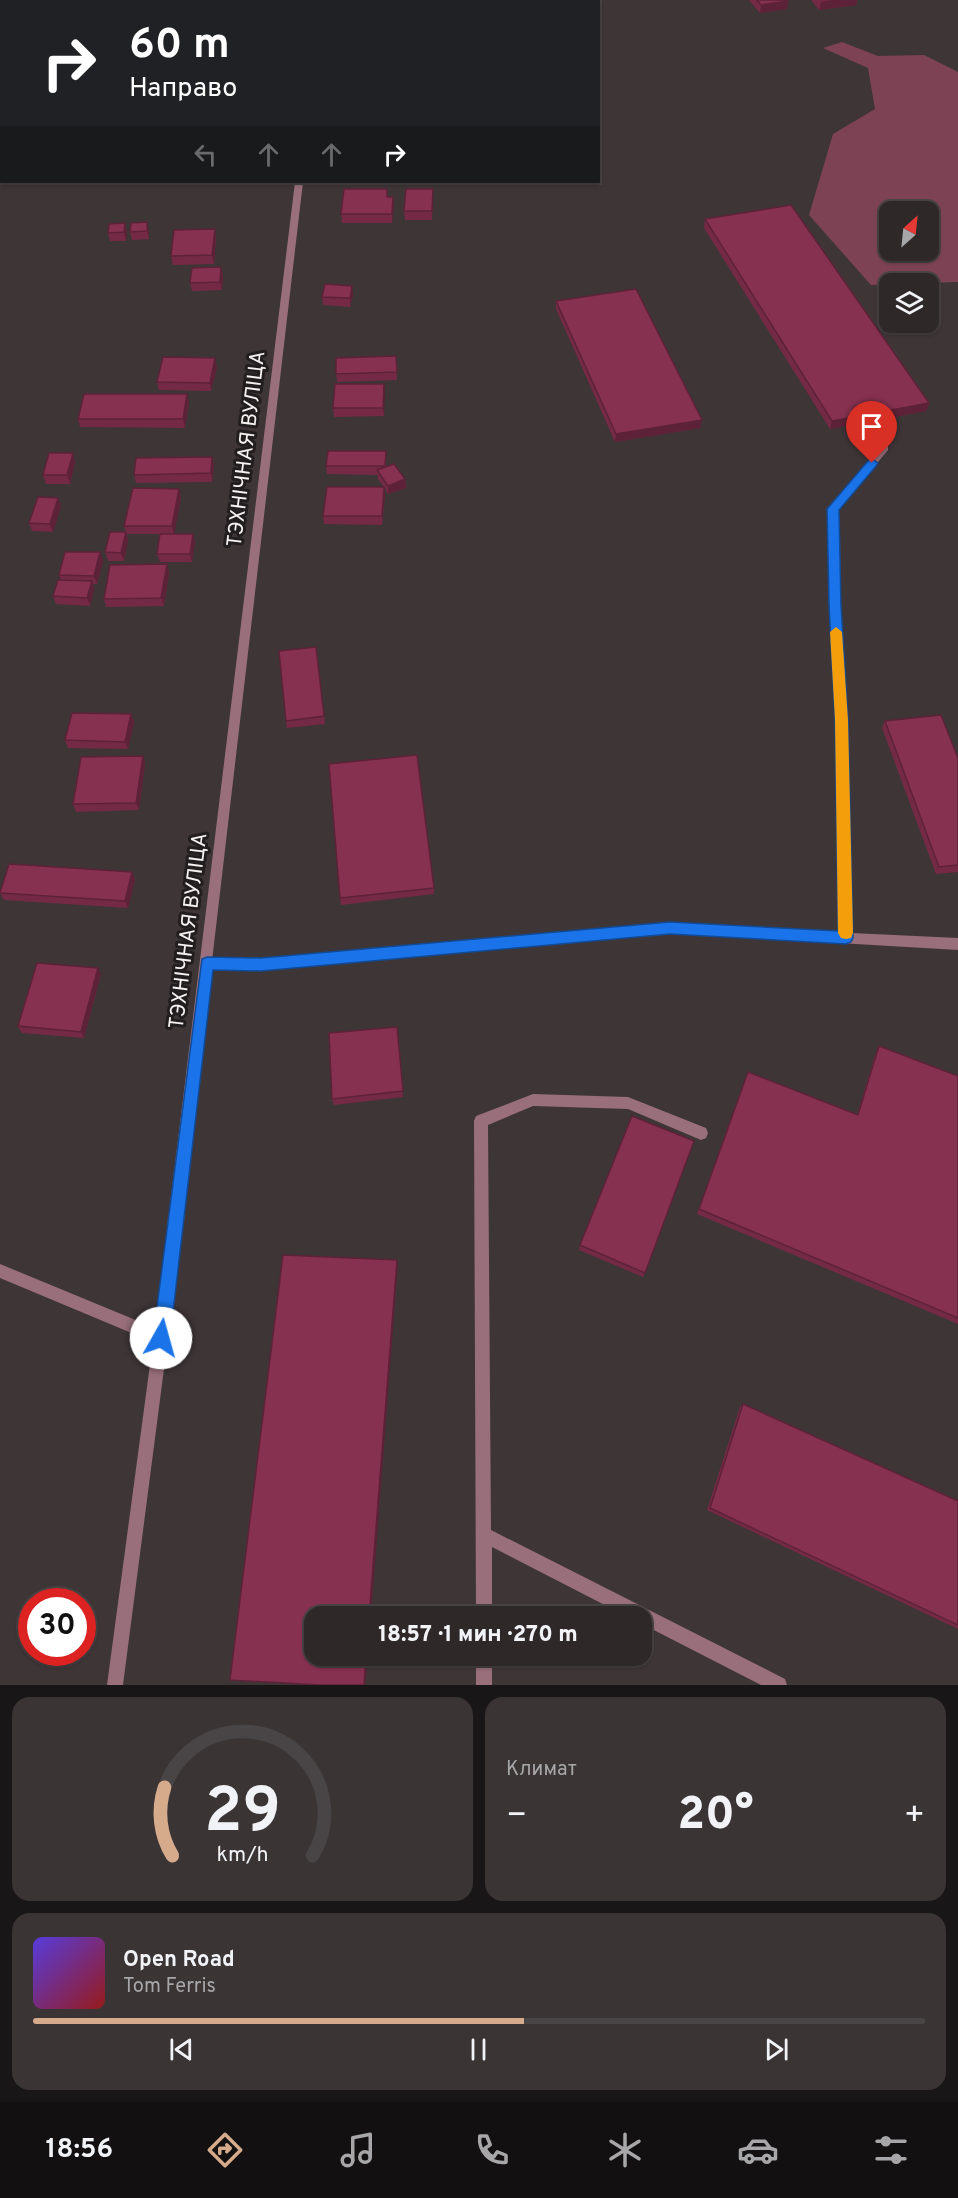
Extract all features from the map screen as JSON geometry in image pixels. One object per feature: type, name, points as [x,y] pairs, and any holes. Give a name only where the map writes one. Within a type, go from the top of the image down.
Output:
[{"type":"street","name":"ТЭХНІЧНАЯ ВУЛІЦА","points":[[114,1685],[161,1338],[299,183]]},
{"type":"street","points":[[846,938],[842,720],[835,605],[833,509],[885,448]]},
{"type":"street","points":[[207,963],[261,965],[670,928],[958,944]]},
{"type":"street","points":[[484,1606],[481,1120],[533,1100],[628,1103],[701,1133]]},
{"type":"street","points":[[0,1270],[161,1338]]},
{"type":"street","points":[[483,1534],[779,1685]]},
{"type":"street","points":[[484,1666],[484,1685]]},
{"type":"shaded area","points":[[842,42],[878,56],[924,55],[958,72],[958,282],[939,283],[939,273],[879,273],[879,285],[871,285],[809,215],[833,134],[875,109],[868,68],[823,48]]},
{"type":"building","points":[[757,0],[787,0],[788,1],[761,5]]},
{"type":"building","points":[[344,189],[387,189],[387,197],[393,197],[392,214],[341,214]]},
{"type":"building","points":[[406,189],[433,189],[432,211],[404,211]]},
{"type":"building","points":[[791,205],[929,403],[832,421],[705,219]]},
{"type":"building","points":[[147,222],[147,231],[130,232],[131,223]]},
{"type":"building","points":[[125,223],[124,232],[108,233],[109,224]]},
{"type":"building","points":[[215,229],[212,255],[171,256],[174,230]]},
{"type":"building","points":[[221,267],[220,282],[190,283],[192,268]]},
{"type":"building","points":[[325,284],[352,286],[350,298],[322,297]]},
{"type":"building","points":[[636,289],[702,420],[616,434],[556,301]]},
{"type":"building","points":[[396,356],[397,372],[336,374],[336,358]]},
{"type":"building","points":[[163,357],[215,358],[210,383],[157,382]]},
{"type":"building","points":[[335,384],[384,384],[383,408],[333,408]]},
{"type":"building","points":[[84,394],[187,394],[183,419],[78,419]]},
{"type":"building","points":[[328,451],[386,451],[385,466],[326,466]]},
{"type":"building","points":[[49,453],[73,453],[67,475],[43,475]]},
{"type":"building","points":[[212,457],[211,473],[134,475],[136,458]]},
{"type":"building","points":[[394,464],[405,479],[388,486],[377,470]]},
{"type":"building","points":[[327,487],[384,487],[382,516],[323,516]]},
{"type":"building","points":[[133,488],[179,489],[172,526],[124,526]]},
{"type":"building","points":[[38,497],[58,498],[50,524],[29,523]]},
{"type":"building","points":[[110,532],[126,532],[121,553],[105,552]]},
{"type":"building","points":[[160,534],[193,534],[190,554],[157,554]]},
{"type":"building","points":[[65,552],[100,552],[94,576],[59,575]]},
{"type":"building","points":[[167,564],[161,598],[104,599],[110,565]]},
{"type":"building","points":[[58,580],[92,581],[87,598],[53,596]]},
{"type":"building","points":[[316,647],[324,716],[286,721],[279,651]]},
{"type":"building","points":[[72,713],[131,714],[125,742],[65,740]]},
{"type":"building","points":[[941,715],[958,758],[958,865],[939,867],[885,721]]},
{"type":"building","points":[[417,755],[434,888],[340,898],[329,764]]},
{"type":"building","points":[[143,756],[136,803],[73,804],[81,757]]},
{"type":"building","points":[[9,864],[132,872],[125,901],[0,893]]},
{"type":"building","points":[[37,963],[98,968],[81,1032],[18,1026]]},
{"type":"building","points":[[397,1027],[403,1091],[332,1099],[329,1033]]},
{"type":"building","points":[[879,1046],[958,1076],[958,1318],[699,1209],[748,1072],[858,1115]]},
{"type":"building","points":[[632,1116],[694,1141],[645,1273],[580,1245]]},
{"type":"building","points":[[283,1255],[397,1260],[370,1606],[304,1606],[304,1666],[365,1666],[364,1685],[230,1680]]},
{"type":"building","points":[[743,1404],[958,1501],[958,1625],[710,1508]]},
{"type":"slow traffic","points":[[836,632],[842,720],[846,933]]},
{"type":"route","points":[[161,1338],[207,963],[261,965],[670,928],[846,938],[842,720],[835,605],[833,509],[872,463]]}]
